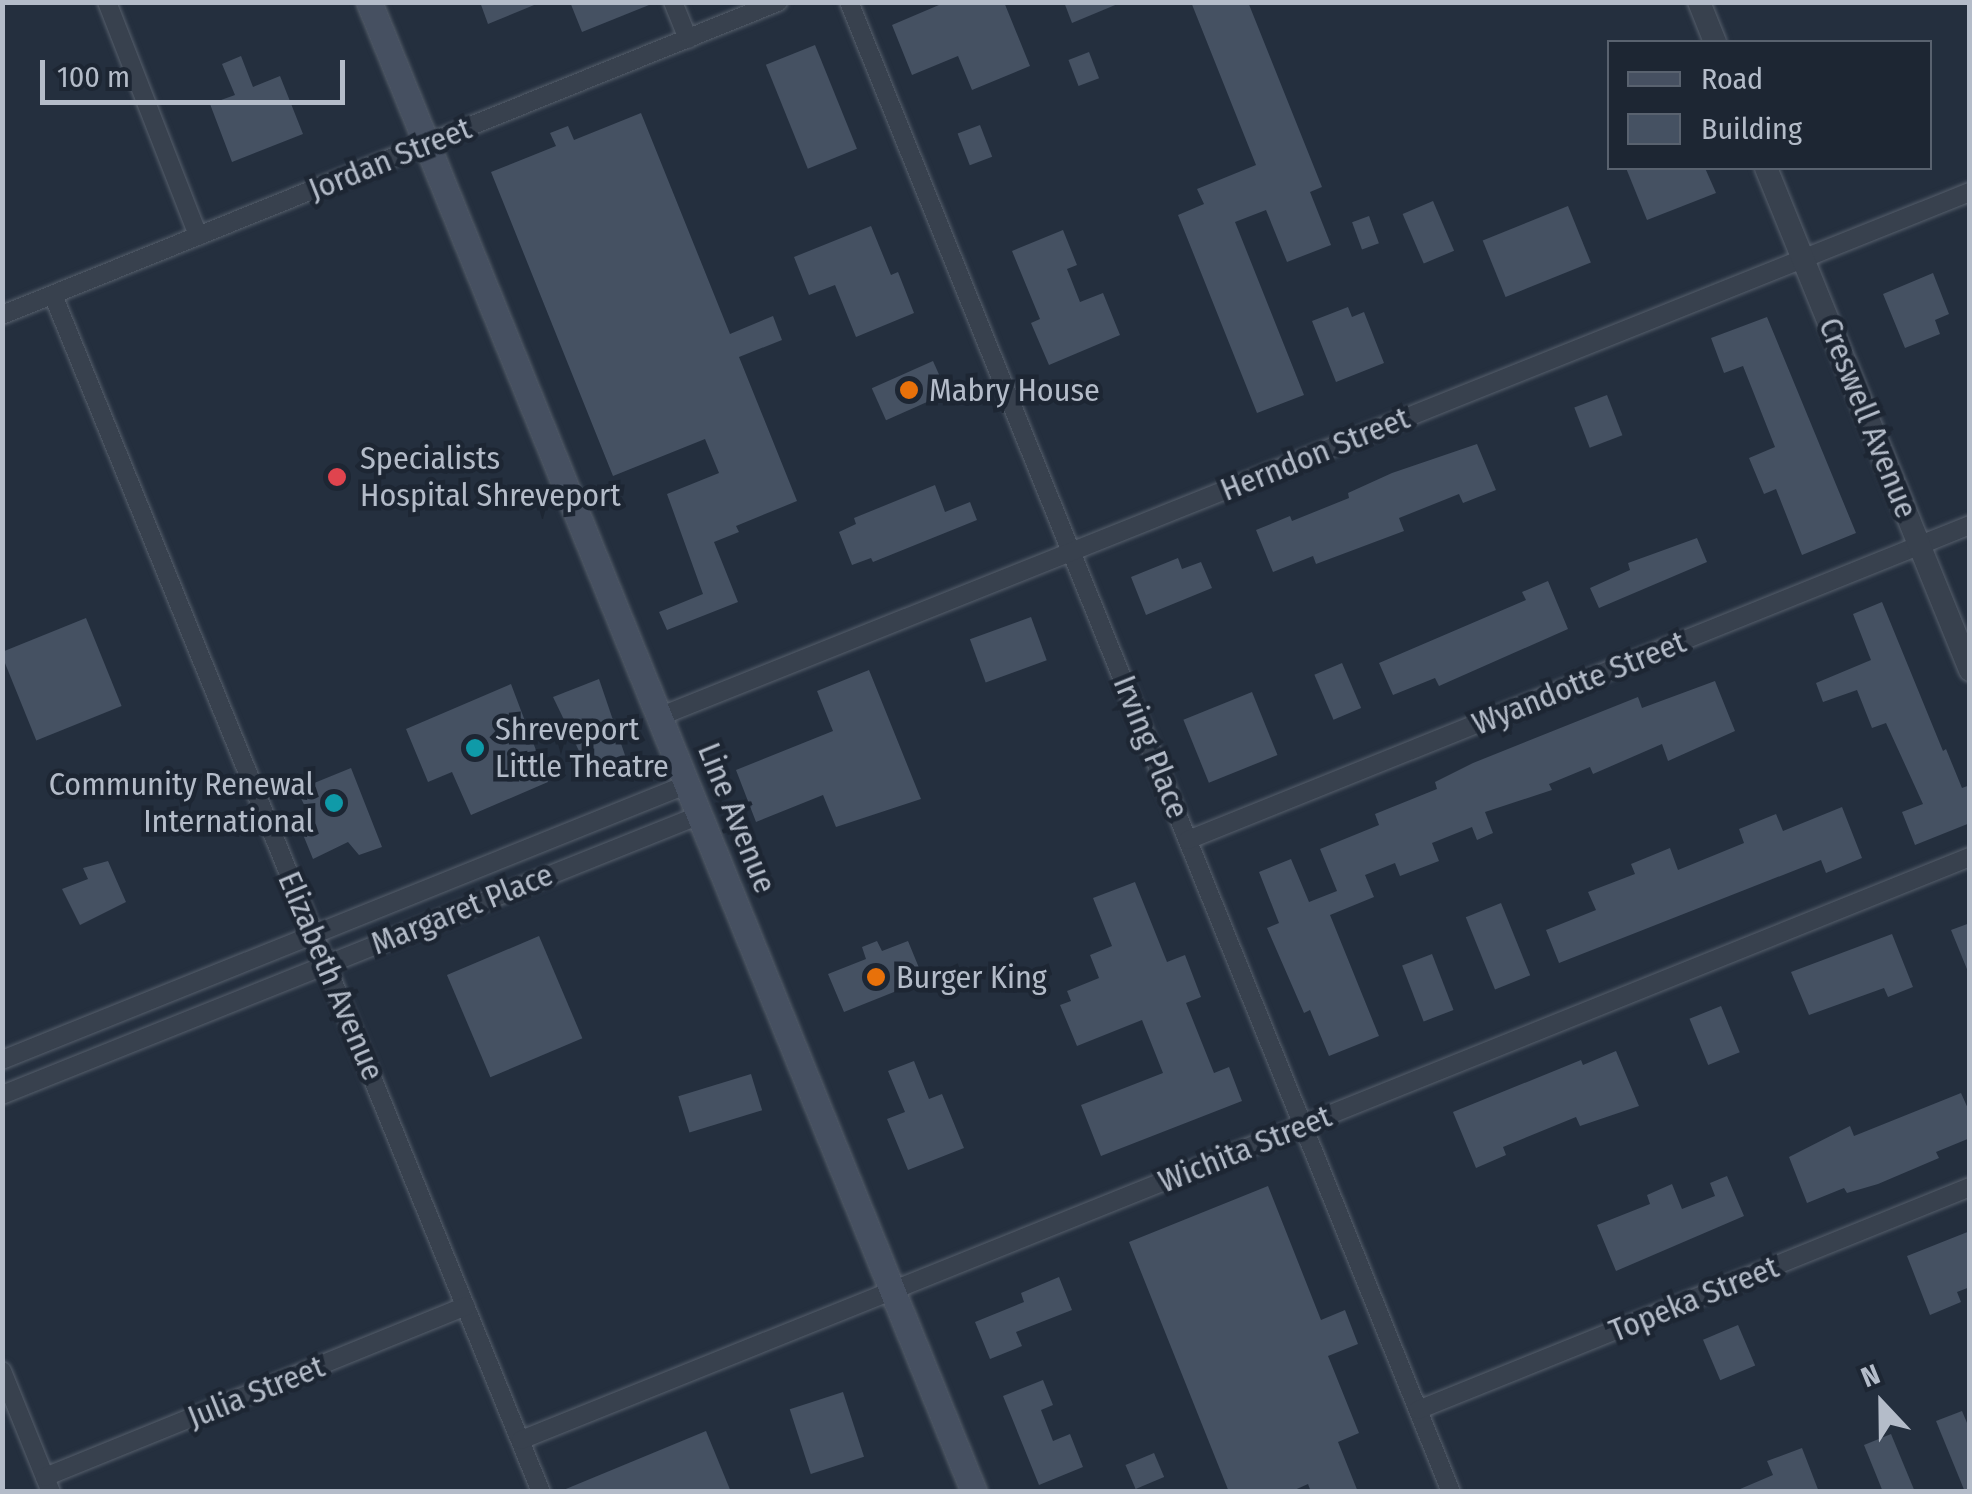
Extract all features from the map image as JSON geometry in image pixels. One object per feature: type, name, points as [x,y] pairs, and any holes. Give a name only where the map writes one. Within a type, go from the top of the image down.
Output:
[{"type":"main road","name":"Line Avenue","points":[[369,2],[974,1492]]},
{"type":"street","points":[[106,2],[198,236]]},
{"type":"street","points":[[673,2],[688,39]]},
{"type":"street","name":"Jordan Street","points":[[2,315],[778,2]]},
{"type":"street","name":"Irving Place","points":[[850,2],[1451,1492]]},
{"type":"street","points":[[1699,2],[1715,40]]},
{"type":"street","name":"Creswell Avenue","points":[[1767,170],[1970,670]]},
{"type":"street","name":"Herndon Street","points":[[661,716],[1970,192]]},
{"type":"street","name":"Elizabeth Avenue","points":[[53,295],[541,1492]]},
{"type":"street","name":"Wyandotte Street","points":[[1188,840],[1970,525]]},
{"type":"street","name":"Margaret Place","points":[[2,1060],[688,784]]},
{"type":"street","name":"Margaret Place","points":[[2,1095],[700,814]]},
{"type":"street","name":"Wichita Street","points":[[521,1440],[1970,857]]},
{"type":"street","name":"Topeka Street","points":[[1418,1410],[1970,1187]]},
{"type":"street","name":"Julia Street","points":[[48,1484],[466,1306]]},
{"type":"street","points":[[2,1372],[48,1484]]},
{"type":"building","points":[[480,2],[539,2],[539,3],[488,24]]},
{"type":"building","points":[[570,2],[654,2],[654,3],[582,32]]},
{"type":"building","points":[[946,2],[1004,2],[1030,66],[972,90],[958,56],[912,75],[892,25]]},
{"type":"building","points":[[1064,2],[1120,2],[1120,3],[1072,23]]},
{"type":"building","points":[[1191,2],[1248,2],[1322,187],[1310,192],[1331,245],[1287,262],[1266,210],[1235,222],[1304,395],[1257,413],[1178,215],[1204,204],[1197,189],[1256,165]]},
{"type":"building","points":[[815,45],[857,149],[808,169],[766,65]]},
{"type":"building","points":[[1089,52],[1099,78],[1078,86],[1068,60]]},
{"type":"building","points":[[241,56],[253,87],[280,76],[303,134],[232,162],[210,104],[235,95],[222,64]]},
{"type":"building","points":[[641,113],[730,334],[773,316],[782,340],[739,357],[797,501],[736,526],[739,532],[714,542],[738,602],[667,630],[659,612],[703,594],[667,494],[719,473],[705,439],[613,476],[491,172],[556,146],[550,133],[568,126],[574,140]]},
{"type":"building","points":[[980,125],[992,157],[970,165],[958,134]]},
{"type":"building","points":[[1627,170],[1706,170],[1716,193],[1647,220]]},
{"type":"building","points":[[1433,201],[1454,251],[1424,264],[1403,214]]},
{"type":"building","points":[[1568,206],[1591,263],[1506,297],[1483,240]]},
{"type":"building","points":[[1369,216],[1379,243],[1362,249],[1352,222]]},
{"type":"building","points":[[871,226],[891,275],[898,272],[914,313],[856,337],[835,285],[809,295],[794,257]]},
{"type":"building","points":[[1063,230],[1077,265],[1067,269],[1080,302],[1103,293],[1120,335],[1049,365],[1031,323],[1040,319],[1012,251]]},
{"type":"building","points":[[1933,273],[1949,314],[1935,320],[1940,334],[1905,348],[1883,294]]},
{"type":"building","points":[[1348,307],[1352,317],[1364,312],[1384,363],[1336,382],[1312,321]]},
{"type":"building","points":[[1767,317],[1856,533],[1802,555],[1776,489],[1764,494],[1749,458],[1775,447],[1743,366],[1724,373],[1711,338]]},
{"type":"building","name":"Mabry House","points":[[933,361],[947,393],[886,420],[872,388]]},
{"type":"building","points":[[1607,395],[1622,435],[1590,448],[1574,408]]},
{"type":"building","points":[[1477,444],[1496,490],[1463,503],[1459,494],[1399,518],[1404,531],[1316,564],[1313,556],[1273,572],[1256,530],[1290,516],[1292,521],[1349,498],[1348,493],[1392,473]]},
{"type":"building","points":[[935,485],[945,512],[970,502],[977,520],[873,562],[871,558],[852,565],[839,532],[856,524],[854,518]]},
{"type":"building","points":[[1697,538],[1707,562],[1599,608],[1590,588],[1630,570],[1628,563]]},
{"type":"building","points":[[1178,558],[1182,569],[1201,562],[1212,588],[1146,615],[1131,577]]},
{"type":"building","points":[[1548,581],[1568,629],[1439,686],[1435,678],[1393,695],[1379,663],[1526,600],[1522,592]]},
{"type":"building","points":[[1882,602],[1943,751],[1946,749],[1962,788],[1970,785],[1970,823],[1915,845],[1902,812],[1923,804],[1886,723],[1872,728],[1857,690],[1823,702],[1816,683],[1871,660],[1853,614]]},
{"type":"building","points":[[1031,617],[1047,660],[986,682],[970,639]]},
{"type":"building","points":[[86,618],[122,706],[36,741],[2,652]]},
{"type":"building","points":[[1342,663],[1361,708],[1334,720],[1314,675]]},
{"type":"building","points":[[869,670],[921,799],[836,827],[823,795],[756,822],[736,770],[833,731],[817,691]]},
{"type":"building","points":[[599,679],[629,767],[593,780],[553,697]]},
{"type":"building","points":[[1715,681],[1735,731],[1668,761],[1662,744],[1593,774],[1590,767],[1549,784],[1552,790],[1485,812],[1493,833],[1477,840],[1472,827],[1432,843],[1439,861],[1400,876],[1395,863],[1365,875],[1374,897],[1330,915],[1379,1036],[1329,1056],[1310,1010],[1304,1013],[1267,928],[1279,923],[1259,872],[1291,859],[1309,902],[1337,891],[1320,849],[1379,825],[1375,814],[1437,789],[1435,782],[1473,763],[1638,697],[1642,708]]},
{"type":"building","name":"Shreveport Little Theatre","points":[[511,684],[548,782],[471,815],[452,772],[428,782],[406,729]]},
{"type":"building","points":[[1252,692],[1277,755],[1209,783],[1183,720]]},
{"type":"building","name":"Community Renewal International","points":[[351,768],[382,847],[359,855],[348,842],[313,859],[297,820],[309,815],[297,790]]},
{"type":"building","points":[[1842,807],[1862,858],[1826,873],[1821,860],[1559,963],[1546,930],[1596,910],[1588,892],[1635,874],[1631,864],[1670,848],[1678,870],[1744,843],[1739,829],[1776,814],[1783,831]]},
{"type":"building","points":[[108,861],[126,902],[80,925],[62,889],[88,879],[83,868]]},
{"type":"building","points":[[1135,882],[1167,962],[1185,955],[1201,997],[1186,1003],[1214,1073],[1229,1067],[1242,1101],[1101,1156],[1081,1105],[1163,1073],[1142,1020],[1077,1046],[1060,1005],[1071,1001],[1067,991],[1099,978],[1090,955],[1112,946],[1093,898]]},
{"type":"building","points":[[1501,903],[1530,975],[1495,990],[1466,917]]},
{"type":"building","points":[[1970,923],[1970,974],[1969,974],[1951,930]]},
{"type":"building","points":[[1892,934],[1913,987],[1888,997],[1884,988],[1809,1015],[1791,972]]},
{"type":"building","points":[[539,936],[582,1038],[490,1077],[447,975]]},
{"type":"building","name":"Burger King","points":[[877,941],[882,951],[908,941],[924,980],[844,1012],[828,974],[866,959],[862,947]]},
{"type":"building","points":[[1432,954],[1454,1010],[1424,1021],[1402,965]]},
{"type":"building","points":[[1721,1006],[1740,1052],[1708,1065],[1689,1019]]},
{"type":"building","points":[[1616,1051],[1639,1106],[1580,1126],[1576,1117],[1503,1147],[1506,1155],[1476,1168],[1453,1112],[1581,1060],[1583,1065]]},
{"type":"building","points":[[914,1061],[929,1099],[942,1094],[964,1148],[908,1170],[887,1119],[905,1112],[888,1071]]},
{"type":"building","points":[[751,1074],[762,1110],[689,1133],[678,1096]]},
{"type":"building","points":[[1961,1093],[1970,1113],[1970,1138],[1936,1152],[1939,1158],[1878,1184],[1847,1193],[1844,1188],[1807,1203],[1789,1157],[1850,1126],[1854,1136]]},
{"type":"building","points":[[1727,1176],[1744,1216],[1616,1271],[1597,1225],[1650,1204],[1647,1195],[1672,1184],[1682,1209],[1715,1196],[1710,1183]]},
{"type":"building","points":[[1268,1186],[1321,1320],[1345,1310],[1358,1344],[1328,1356],[1359,1433],[1338,1442],[1358,1492],[1311,1492],[1308,1484],[1290,1492],[1229,1492],[1129,1242]]},
{"type":"building","points":[[1970,1231],[1970,1287],[1957,1292],[1961,1302],[1930,1315],[1907,1256]]},
{"type":"building","points":[[1059,1277],[1072,1310],[1016,1332],[1022,1346],[990,1359],[975,1322],[1024,1302],[1021,1293]]},
{"type":"building","points":[[1738,1325],[1755,1366],[1720,1380],[1703,1340]]},
{"type":"building","points":[[1043,1380],[1053,1405],[1041,1410],[1053,1441],[1070,1434],[1083,1467],[1039,1485],[1003,1396]]},
{"type":"building","points":[[843,1392],[864,1457],[811,1474],[790,1409]]},
{"type":"building","points":[[1962,1411],[1970,1430],[1970,1492],[1965,1492],[1936,1421]]},
{"type":"building","points":[[706,1431],[731,1492],[561,1492],[561,1491]]},
{"type":"building","points":[[1891,1434],[1915,1492],[1883,1492],[1864,1445]]},
{"type":"building","points":[[1802,1448],[1819,1492],[1733,1492],[1773,1475],[1767,1461]]},
{"type":"building","points":[[1154,1453],[1164,1477],[1136,1489],[1125,1465]]},
{"type":"place","name":"Mabry House","points":[[909,390]]},
{"type":"place","name":"Specialists Hospital Shreveport","points":[[337,477]]},
{"type":"place","name":"Shreveport Little Theatre","points":[[475,748]]},
{"type":"place","name":"Community Renewal International","points":[[334,803]]},
{"type":"place","name":"Burger King","points":[[876,977]]}]
